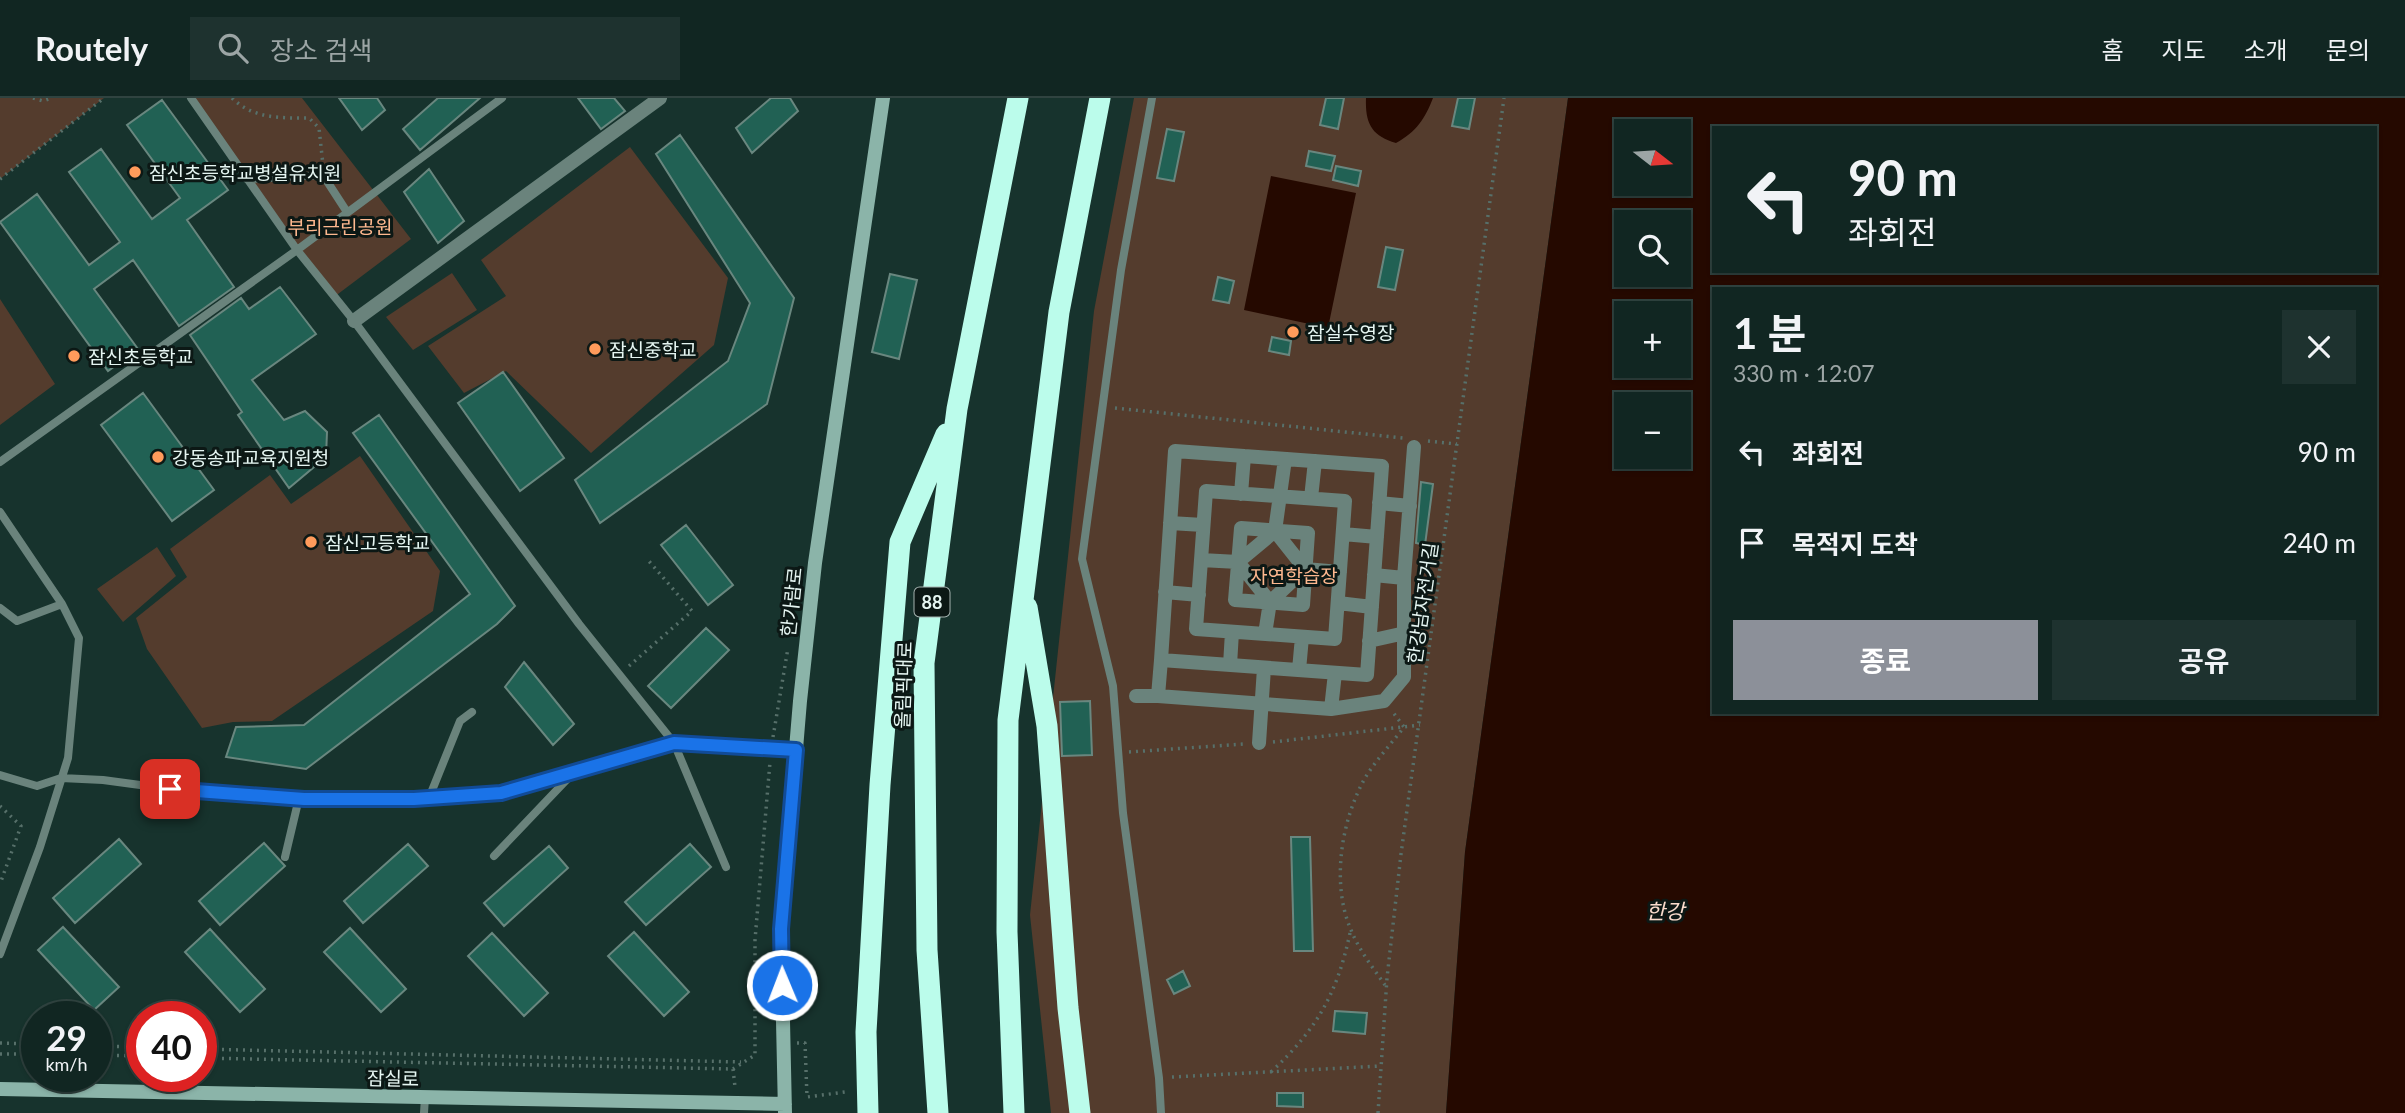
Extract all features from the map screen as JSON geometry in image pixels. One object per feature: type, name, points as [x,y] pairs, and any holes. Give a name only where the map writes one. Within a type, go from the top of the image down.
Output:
[{"type":"highway","name":"올림픽대로","points":[[938,1113],[927,950],[924,663],[957,410],[1018,98]]},
{"type":"highway","points":[[1014,1113],[1007,932],[1008,720],[1023,581],[1059,312],[1100,98]]},
{"type":"highway","points":[[868,1113],[866,1032],[880,785],[900,542],[957,410]]},
{"type":"highway","points":[[1023,581],[1046,726],[1068,1008],[1080,1113]]},
{"type":"street","points":[[354,321],[660,98]]},
{"type":"street","name":"한가람로","points":[[785,1109],[781,929],[796,750],[815,563],[883,98]]},
{"type":"street","points":[[1136,696],[1331,709],[1384,701],[1404,677],[1404,578],[1414,447]]},
{"type":"street","points":[[1157,696],[1175,451],[1382,466],[1367,675],[1161,660]]},
{"type":"street","points":[[1241,494],[1244,456]]},
{"type":"street","points":[[1201,560],[1238,562],[1275,531],[1282,497],[1285,459]]},
{"type":"street","points":[[1311,498],[1315,461]]},
{"type":"street","points":[[1206,491],[1241,494],[1345,501],[1335,639],[1196,629],[1206,491]]},
{"type":"street","points":[[1379,503],[1410,506]]},
{"type":"street","points":[[1170,523],[1203,525]]},
{"type":"street","points":[[1241,528],[1275,531],[1308,533],[1303,605],[1235,600],[1241,528]]},
{"type":"street","points":[[1275,531],[1305,569],[1340,572]]},
{"type":"street","points":[[1343,534],[1377,537]]},
{"type":"street","points":[[1238,562],[1269,602]]},
{"type":"street","points":[[1265,634],[1269,602],[1305,569]]},
{"type":"street","points":[[1374,575],[1404,578]]},
{"type":"street","points":[[1165,592],[1199,594]]},
{"type":"street","points":[[1338,603],[1372,607]]},
{"type":"street","points":[[1230,665],[1232,632]]},
{"type":"street","points":[[1369,641],[1405,633]]},
{"type":"street","points":[[1299,670],[1302,636]]},
{"type":"street","points":[[1259,743],[1264,668]]},
{"type":"street","points":[[1331,709],[1335,673]]},
{"type":"street","name":"잠실로","points":[[0,1089],[425,1097],[785,1109]]},
{"type":"lane","points":[[191,98],[297,250],[354,321],[619,675],[674,743],[726,867]]},
{"type":"lane","points":[[0,461],[297,250],[502,98]]},
{"type":"lane","points":[[1152,98],[1121,270],[1082,559],[1113,686],[1123,814],[1159,1078],[1161,1113]]},
{"type":"lane","points":[[247,179],[323,175],[347,212]]},
{"type":"lane","points":[[0,512],[62,604],[79,638],[68,758],[40,847],[0,954]]},
{"type":"lane","points":[[0,608],[17,621],[62,604]]},
{"type":"lane","points":[[429,798],[460,721],[472,712]]},
{"type":"lane","points":[[0,775],[37,786],[61,778],[103,780],[192,792],[299,798],[429,798],[501,793],[674,743],[796,750]]},
{"type":"lane","points":[[494,856],[575,770]]},
{"type":"lane","points":[[285,857],[299,798]]},
{"type":"lane","points":[[424,1113],[425,1097]]},
{"type":"path","points":[[33,98],[51,98]]},
{"type":"path","points":[[0,179],[104,98]]},
{"type":"path","points":[[232,98],[249,111],[271,118],[309,118],[319,128],[323,175]]},
{"type":"path","name":"한강남자전거길","points":[[1378,1113],[1387,987],[1401,854],[1504,98]]},
{"type":"path","points":[[1103,406],[1457,444]]},
{"type":"path","points":[[619,675],[692,611],[648,560]]},
{"type":"path","points":[[1384,701],[1404,727],[1366,777],[1347,822],[1342,883],[1351,931],[1387,987]]},
{"type":"path","points":[[0,806],[21,826],[0,884]]},
{"type":"path","points":[[1271,1072],[1290,1054],[1335,990],[1351,931]]},
{"type":"path","points":[[217,1058],[733,1069],[755,1055],[755,1039]]},
{"type":"path","points":[[0,1043],[21,1044]]},
{"type":"path","points":[[805,1043],[807,1097],[845,1092]]},
{"type":"path","points":[[217,1049],[743,1062]]},
{"type":"path","points":[[0,1054],[21,1054]]},
{"type":"path","points":[[1159,1078],[1381,1066]]},
{"type":"green space","points":[[0,98],[104,98],[0,179]]},
{"type":"green space","name":"부리근린공원","points":[[191,98],[302,98],[411,239],[334,297]]},
{"type":"green space","name":"자연학습장","points":[[1134,98],[1568,98],[1465,852],[1446,1113],[1051,1113],[1030,915],[1094,311]]},
{"type":"green space","points":[[630,147],[728,278],[714,345],[591,453],[506,371],[464,393],[428,346],[506,296],[481,260]]},
{"type":"green space","points":[[452,273],[477,310],[413,350],[386,317]]},
{"type":"green space","points":[[0,299],[55,384],[0,425]]},
{"type":"green space","points":[[360,456],[440,571],[433,611],[272,721],[233,722],[202,728],[147,649],[136,618],[187,577],[170,549],[270,475],[291,504]]},
{"type":"green space","points":[[157,547],[176,576],[123,622],[97,589]]},
{"type":"water","points":[[1366,98],[1433,98],[1419,124],[1396,143],[1381,137],[1372,128],[1367,115]]},
{"type":"water","name":"한강","points":[[1568,98],[2405,98],[2405,1113],[1446,1113],[1465,852]]},
{"type":"water","points":[[1271,176],[1356,193],[1328,328],[1244,310]]},
{"type":"building","points":[[339,98],[377,98],[385,110],[362,130]]},
{"type":"building","points":[[438,98],[480,98],[420,150],[403,129]]},
{"type":"building","points":[[578,98],[614,98],[625,111],[601,129]]},
{"type":"building","points":[[771,98],[790,98],[798,111],[752,153],[736,128]]},
{"type":"building","points":[[1326,98],[1344,98],[1338,129],[1320,125]]},
{"type":"building","points":[[1458,98],[1475,98],[1469,129],[1452,126]]},
{"type":"building","points":[[162,100],[228,190],[187,220],[234,287],[179,326],[133,260],[94,289],[138,349],[108,371],[0,222],[37,194],[89,265],[120,242],[69,172],[101,149],[152,219],[180,198],[127,125]]},
{"type":"building","points":[[1167,129],[1184,132],[1174,181],[1157,178]]},
{"type":"building","points":[[680,135],[794,298],[767,404],[600,523],[575,480],[728,361],[750,303],[656,154]]},
{"type":"building","points":[[1309,151],[1335,156],[1331,171],[1306,166]]},
{"type":"building","points":[[1336,166],[1361,171],[1358,186],[1333,180]]},
{"type":"building","points":[[429,169],[464,221],[438,243],[404,192]]},
{"type":"building","points":[[1386,247],[1403,250],[1395,290],[1378,287]]},
{"type":"building","points":[[890,274],[917,280],[899,359],[872,352]]},
{"type":"building","points":[[1218,277],[1234,281],[1229,303],[1213,300]]},
{"type":"building","points":[[280,287],[316,334],[252,380],[284,420],[305,411],[327,432],[326,457],[289,488],[238,415],[242,412],[190,335],[241,298],[249,309]]},
{"type":"building","points":[[1272,337],[1291,341],[1289,355],[1269,351]]},
{"type":"building","points":[[503,372],[564,458],[520,491],[458,403]]},
{"type":"building","name":"강동송파교육지원청","points":[[143,393],[214,490],[172,521],[101,425]]},
{"type":"building","points":[[379,415],[515,606],[497,624],[306,769],[226,757],[236,727],[304,725],[470,594],[353,433]]},
{"type":"building","points":[[1421,482],[1433,484],[1425,545],[1416,543]]},
{"type":"building","points":[[686,525],[733,585],[708,605],[661,545]]},
{"type":"building","points":[[706,628],[729,650],[671,708],[648,686]]},
{"type":"building","points":[[524,662],[574,724],[553,745],[505,687]]},
{"type":"building","points":[[1090,701],[1092,755],[1062,756],[1060,702]]},
{"type":"building","points":[[1291,837],[1310,837],[1313,951],[1294,951]]},
{"type":"building","points":[[119,839],[141,864],[75,923],[53,898]]},
{"type":"building","points":[[264,843],[285,866],[220,925],[199,901]]},
{"type":"building","points":[[408,844],[428,866],[363,923],[344,901]]},
{"type":"building","points":[[690,844],[711,867],[646,925],[625,902]]},
{"type":"building","points":[[549,846],[568,868],[504,926],[484,903]]},
{"type":"building","points":[[63,927],[119,987],[104,1001],[86,1001],[38,950]]},
{"type":"building","points":[[350,928],[406,989],[381,1012],[324,952]]},
{"type":"building","points":[[210,929],[265,989],[240,1012],[185,952]]},
{"type":"building","points":[[634,932],[689,992],[664,1016],[608,956]]},
{"type":"building","points":[[492,933],[548,993],[524,1016],[468,956]]},
{"type":"building","points":[[1183,971],[1190,986],[1174,994],[1167,980]]},
{"type":"building","points":[[1335,1011],[1367,1013],[1365,1034],[1333,1031]]},
{"type":"building","points":[[1277,1093],[1303,1093],[1303,1107],[1277,1106]]},
{"type":"place","name":"잠신초등학교병설유치원","points":[[135,172]]},
{"type":"place","name":"잠실수영장","points":[[1293,332]]},
{"type":"place","name":"잠신중학교","points":[[595,349]]},
{"type":"place","name":"잠신초등학교","points":[[74,356]]},
{"type":"place","name":"강동송파교육지원청","points":[[158,457]]},
{"type":"place","name":"잠신고등학교","points":[[311,542]]},
{"type":"route","points":[[170,789],[304,799],[414,799],[501,793],[674,743],[796,750],[781,929],[782,985]]}]
